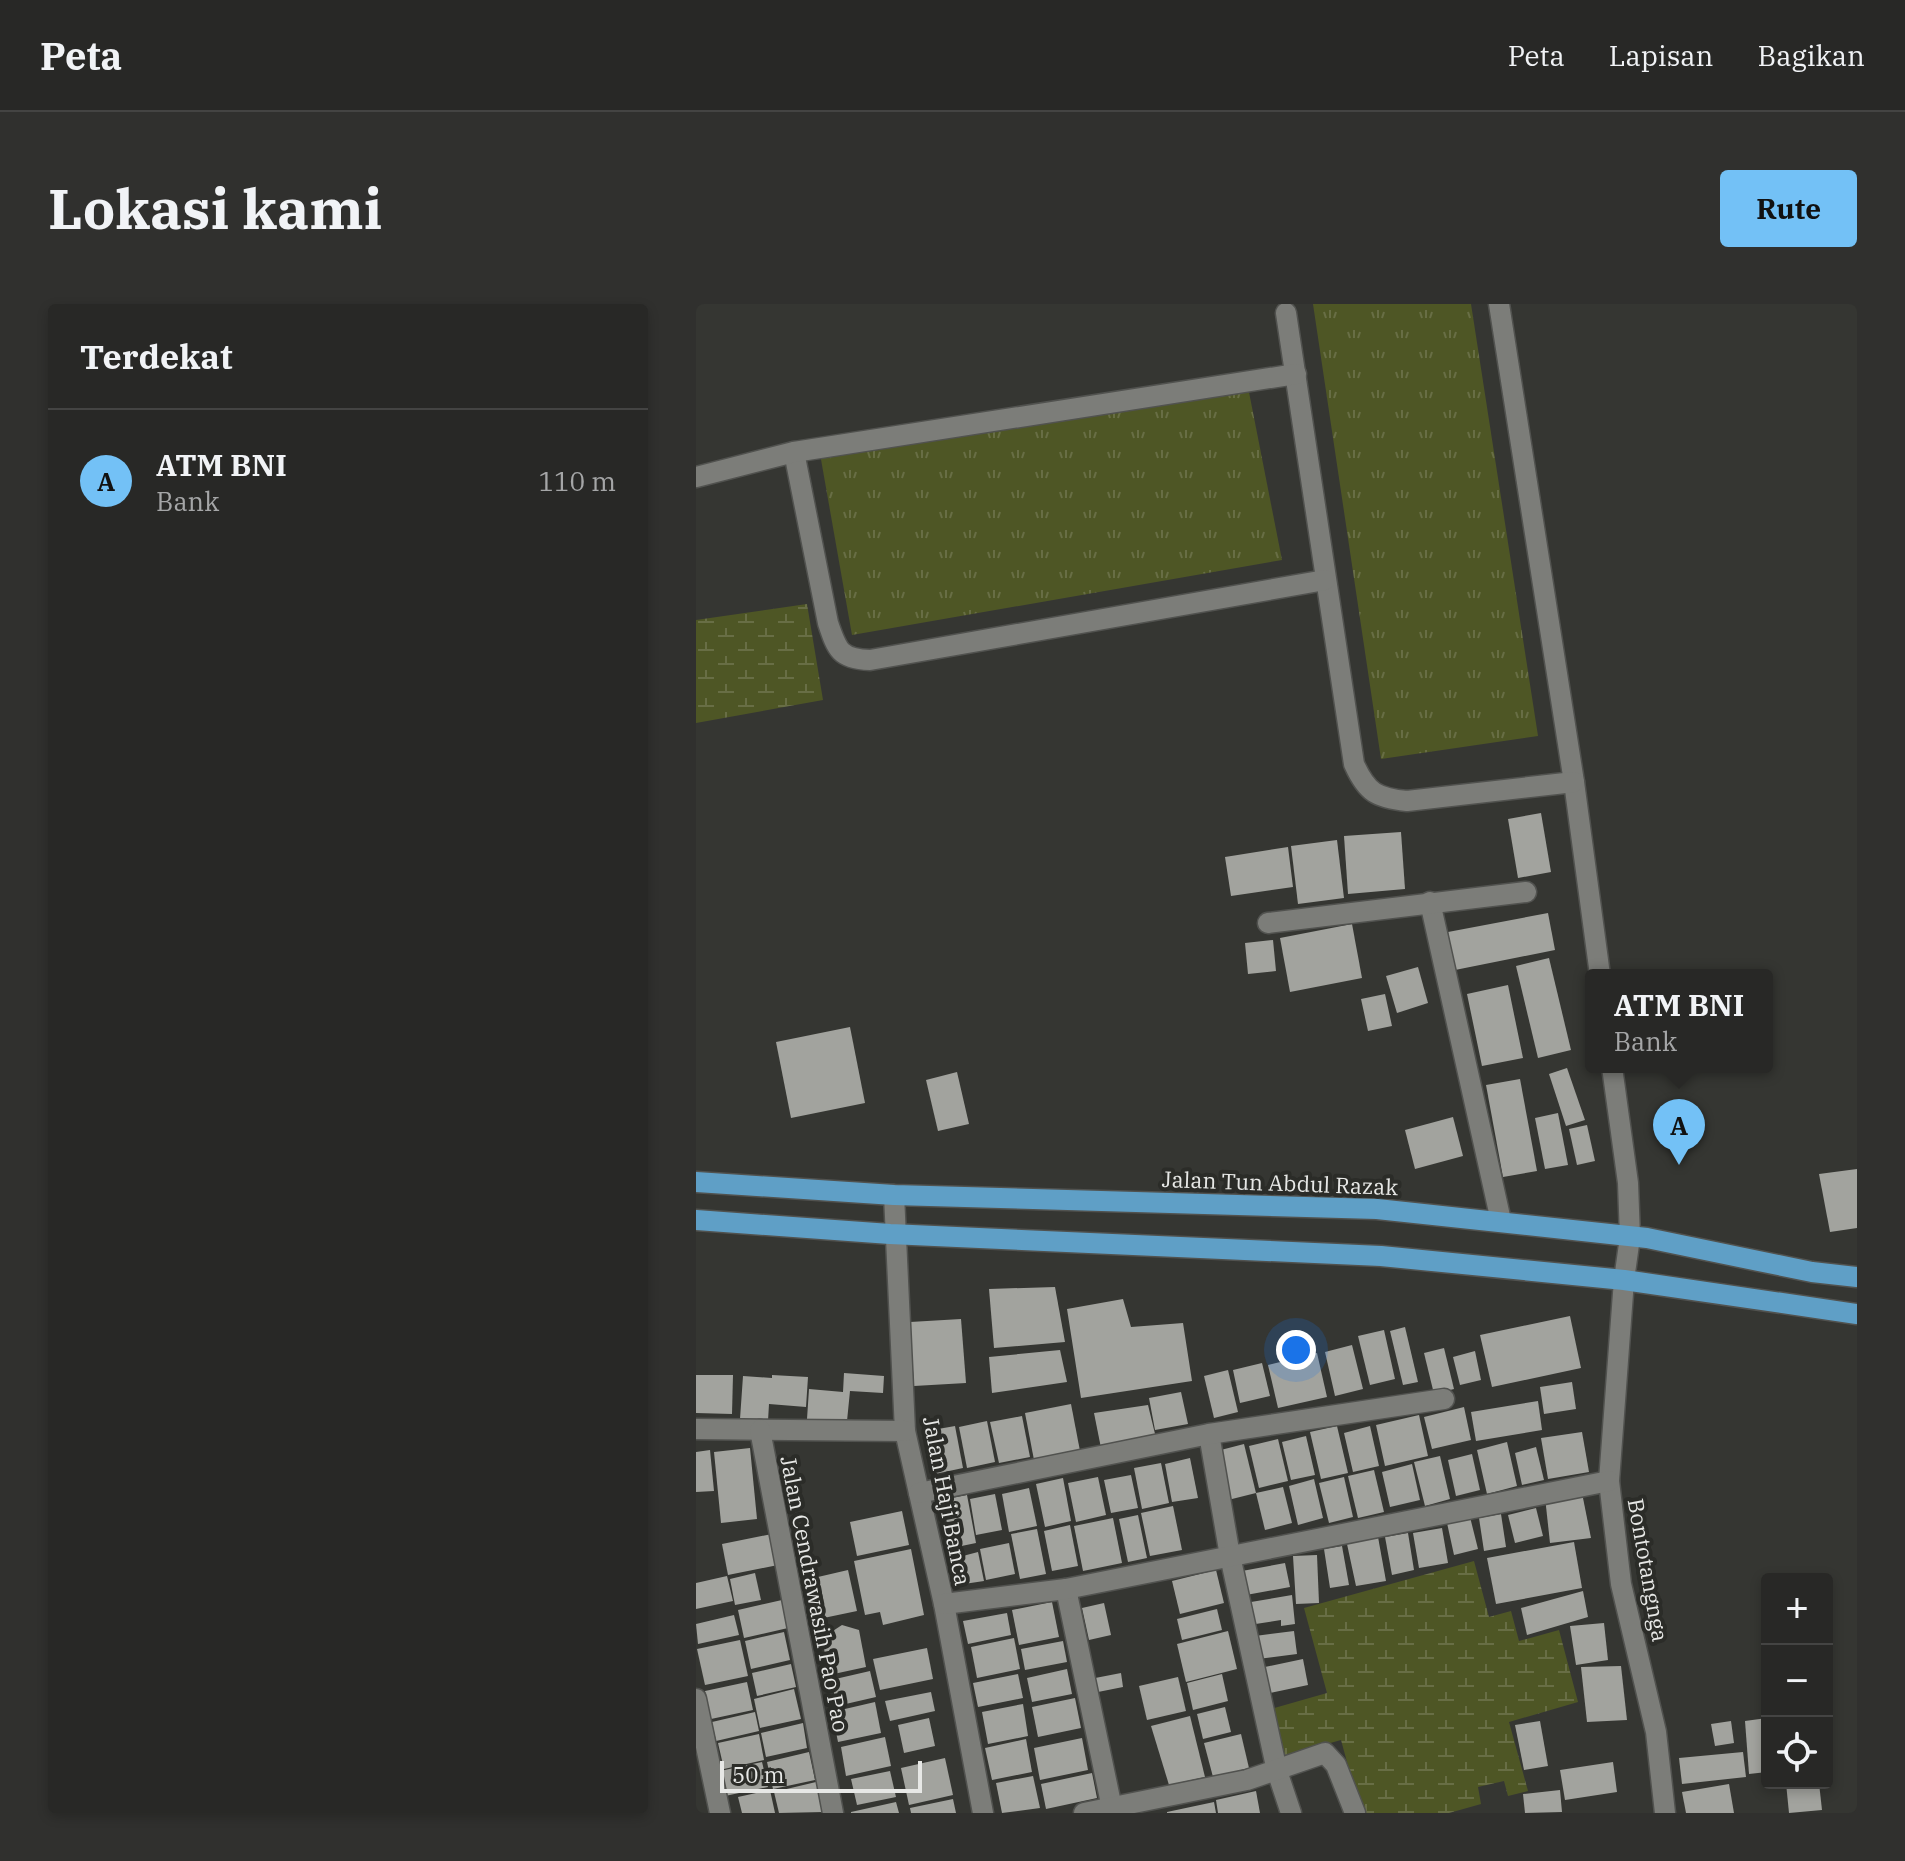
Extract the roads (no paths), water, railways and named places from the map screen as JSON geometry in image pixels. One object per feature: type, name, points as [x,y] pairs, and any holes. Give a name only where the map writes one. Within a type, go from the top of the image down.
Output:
[{"type":"main road","name":"Jalan Tun Abdul Razak","points":[[696,1182],[894,1195],[1377,1209],[1630,1237],[1812,1272],[1857,1277]]},
{"type":"main road","points":[[696,1220],[896,1234],[1381,1256],[1624,1280],[1857,1314]]},
{"type":"street","points":[[1499,304],[1574,782],[1599,969]]},
{"type":"street","points":[[1286,313],[1354,764],[1361,780],[1383,798],[1407,801],[1574,782]]},
{"type":"street","points":[[696,477],[794,452],[1296,374]]},
{"type":"street","points":[[794,452],[828,623],[835,643],[845,657],[870,660],[1325,580]]},
{"type":"street","points":[[1268,923],[1526,892]]},
{"type":"street","points":[[1430,902],[1501,1221]]},
{"type":"street","name":"Bontotangnga","points":[[1613,1073],[1628,1183],[1630,1237],[1609,1481],[1621,1584],[1656,1732],[1665,1813]]},
{"type":"street","name":"Jalan Haji Banca","points":[[894,1195],[905,1431],[944,1604],[983,1813]]},
{"type":"street","points":[[919,1493],[1209,1434],[1444,1399]]},
{"type":"street","points":[[696,1429],[905,1431]]},
{"type":"street","name":"Jalan Cendrawasih Pao Pao","points":[[760,1430],[833,1813]]},
{"type":"street","points":[[1209,1434],[1230,1556],[1277,1771],[1291,1813]]},
{"type":"street","points":[[944,1604],[1066,1589],[1609,1481]]},
{"type":"street","points":[[1066,1589],[1112,1810]]},
{"type":"street","points":[[696,1699],[705,1789],[720,1813]]},
{"type":"street","points":[[1084,1813],[1112,1810],[1277,1771],[1319,1754],[1329,1755],[1336,1765],[1355,1813]]},
{"type":"place","name":"ATM BNI","points":[[1679,1165]]}]
